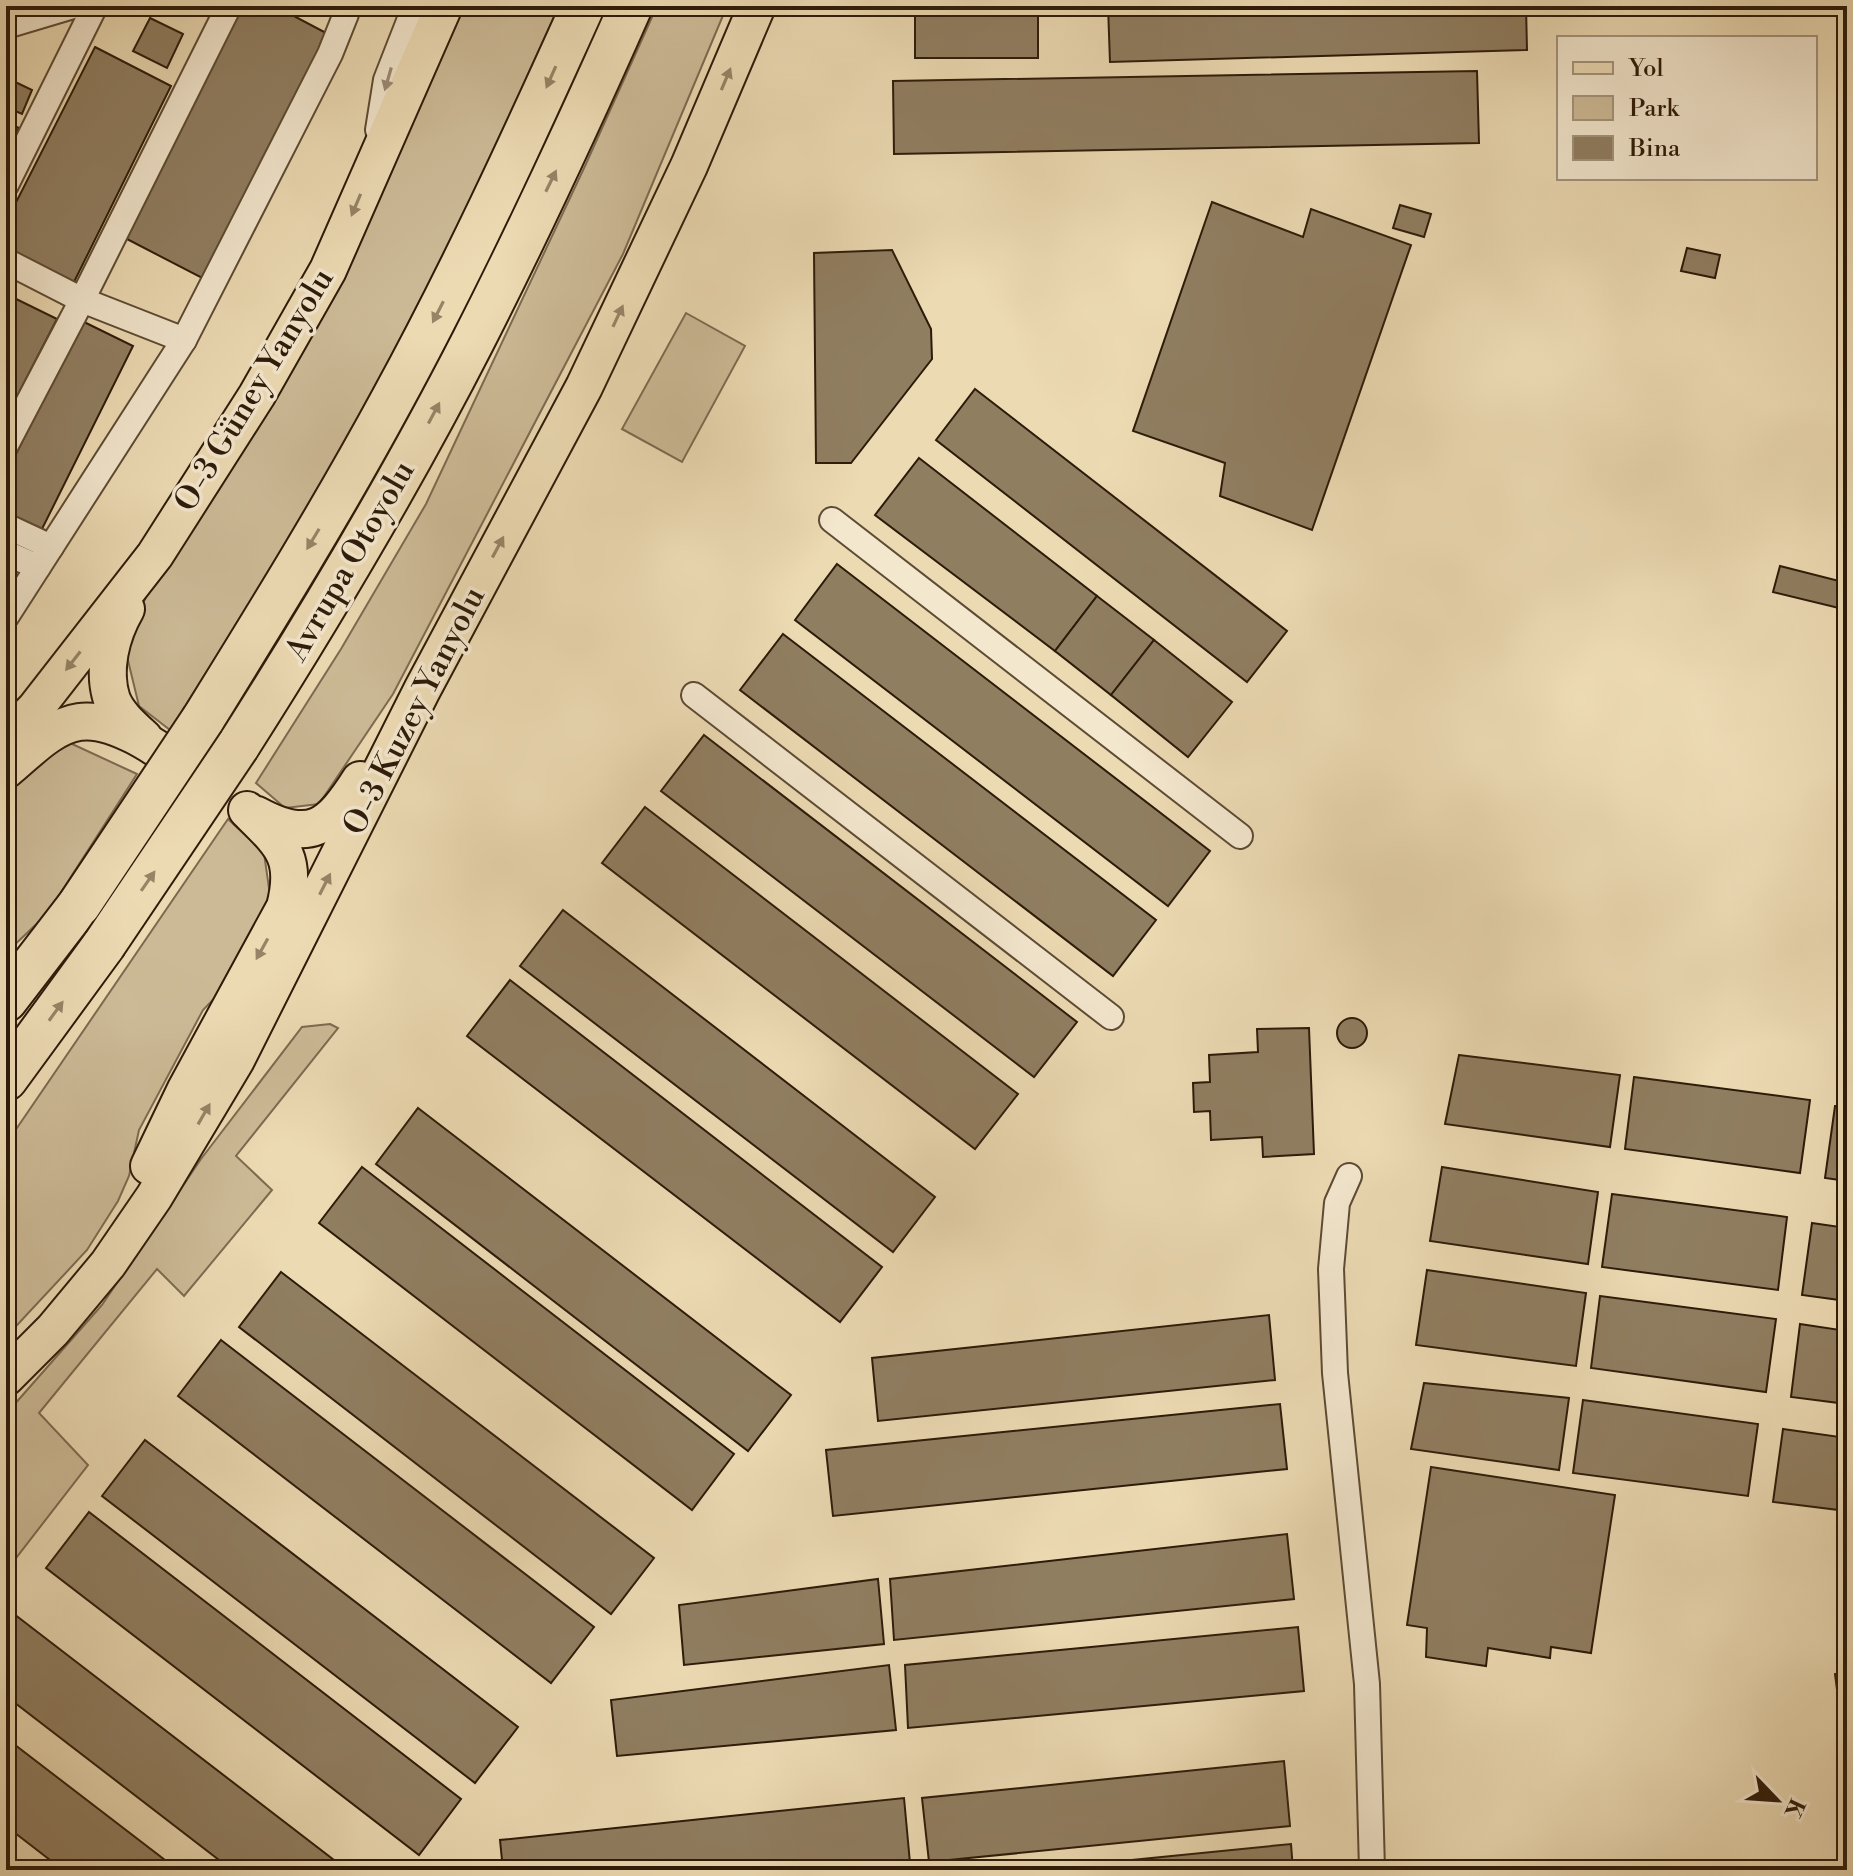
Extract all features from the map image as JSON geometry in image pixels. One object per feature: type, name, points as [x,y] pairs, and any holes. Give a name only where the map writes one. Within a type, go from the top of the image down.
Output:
[{"type":"highway","name":"Avrupa Otoyolu","points":[[6,1000],[79,905],[203,719],[322,524],[392,401],[484,220],[583,6]]},
{"type":"highway","name":"Avrupa Otoyolu","points":[[6,1079],[104,945],[238,746],[363,542],[472,343],[571,141],[631,6]]},
{"type":"main road","name":"O-3 Güney Yanyolu","points":[[6,739],[35,709],[155,555],[257,395],[328,270],[444,6]]},
{"type":"main road","name":"O-3 Kuzey Yanyolu","points":[[6,1377],[53,1330],[108,1264],[169,1173],[236,1060],[422,690],[584,387],[689,166],[757,6]]},
{"type":"main road","points":[[149,744],[124,719],[113,701],[107,676],[114,631],[155,555]]},
{"type":"main road","points":[[6,770],[48,735],[79,722],[106,725],[149,744],[247,810],[278,826],[298,831],[322,825],[340,810],[422,690]]},
{"type":"main road","points":[[6,1351],[92,1254],[142,1180],[186,1089],[285,907],[290,887],[287,854],[247,810]]},
{"type":"street","points":[[6,26],[73,6]]},
{"type":"street","points":[[6,185],[95,6]]},
{"type":"street","points":[[6,445],[229,6]]},
{"type":"street","points":[[6,617],[184,340],[330,54],[346,14],[344,6]]},
{"type":"street","points":[[371,170],[386,80],[415,6]]},
{"type":"street","points":[[6,261],[82,300],[184,340]]},
{"type":"street","points":[[832,520],[1240,836]]},
{"type":"street","points":[[6,526],[44,557]]},
{"type":"street","points":[[6,553],[44,557]]},
{"type":"street","points":[[694,695],[1111,1017]]},
{"type":"street","points":[[1349,1176],[1337,1203],[1331,1269],[1335,1373],[1367,1684],[1372,1870]]},
{"type":"green space","points":[[461,6],[559,6],[438,274],[318,496],[170,730],[139,706],[124,644],[152,584],[273,404],[339,283]]},
{"type":"green space","points":[[657,6],[727,6],[623,254],[393,694],[319,804],[285,808],[256,783],[341,649],[426,504]]},
{"type":"green space","points":[[686,313],[745,346],[682,462],[622,429]]},
{"type":"green space","points":[[70,743],[137,774],[47,914],[6,953],[6,785]]},
{"type":"green space","points":[[228,819],[264,853],[271,902],[233,979],[203,1010],[139,1130],[129,1176],[118,1201],[87,1250],[6,1337],[6,1144]]},
{"type":"green space","points":[[330,1024],[338,1028],[236,1156],[272,1190],[184,1296],[157,1269],[39,1413],[88,1465],[6,1571],[6,1414],[102,1305],[201,1159],[302,1027]]},
{"type":"building","points":[[240,6],[275,6],[328,34],[206,280],[125,238]]},
{"type":"building","points":[[915,6],[1038,6],[1038,58],[915,58]]},
{"type":"building","points":[[1108,6],[1526,6],[1527,50],[1110,62]]},
{"type":"building","points":[[150,18],[183,34],[167,68],[133,51]]},
{"type":"building","points":[[95,47],[171,86],[74,282],[6,247],[6,222]]},
{"type":"building","points":[[1477,71],[1479,143],[894,154],[893,81]]},
{"type":"building","points":[[9,79],[32,90],[22,114],[6,107]]},
{"type":"building","points":[[6,122],[19,128],[6,156]]},
{"type":"building","points":[[1212,202],[1303,237],[1311,209],[1411,245],[1312,530],[1220,496],[1225,463],[1133,431]]},
{"type":"building","points":[[1400,205],[1431,214],[1424,237],[1393,228]]},
{"type":"building","points":[[1687,248],[1720,255],[1715,278],[1681,271]]},
{"type":"building","points":[[892,250],[931,329],[932,359],[851,463],[816,463],[814,253]]},
{"type":"building","points":[[6,294],[57,319],[6,418]]},
{"type":"building","points":[[82,321],[133,346],[39,535],[6,518],[6,474]]},
{"type":"building","points":[[975,389],[1287,631],[1247,682],[936,440]]},
{"type":"building","points":[[919,458],[1097,596],[1055,651],[875,515]]},
{"type":"building","points":[[837,564],[1210,851],[1168,906],[795,620]]},
{"type":"building","points":[[1780,566],[1847,583],[1847,610],[1773,592]]},
{"type":"building","points":[[1097,596],[1154,640],[1111,695],[1055,651]]},
{"type":"building","points":[[783,634],[1156,920],[1113,976],[740,690]]},
{"type":"building","points":[[1154,640],[1232,702],[1188,757],[1111,695]]},
{"type":"building","points":[[704,735],[1077,1022],[1034,1077],[661,791]]},
{"type":"building","points":[[645,807],[1018,1094],[975,1149],[602,863]]},
{"type":"building","points":[[563,910],[935,1197],[893,1252],[520,966]]},
{"type":"building","points":[[510,980],[882,1267],[840,1322],[467,1036]]},
{"type":"building","points":[[1352,1018],[1363,1022],[1367,1033],[1363,1044],[1352,1048],[1341,1044],[1337,1033],[1341,1022]]},
{"type":"building","points":[[1309,1028],[1314,1154],[1263,1157],[1262,1137],[1211,1140],[1210,1111],[1194,1112],[1193,1083],[1210,1082],[1209,1055],[1258,1052],[1257,1029]]},
{"type":"building","points":[[1459,1055],[1620,1075],[1610,1147],[1445,1124]]},
{"type":"building","points":[[1634,1077],[1810,1100],[1800,1173],[1625,1149]]},
{"type":"building","points":[[1835,1106],[1847,1107],[1847,1181],[1825,1178]]},
{"type":"building","points":[[418,1108],[791,1395],[748,1451],[376,1164]]},
{"type":"building","points":[[362,1167],[734,1454],[692,1510],[319,1223]]},
{"type":"building","points":[[1442,1167],[1598,1192],[1588,1264],[1430,1241]]},
{"type":"building","points":[[1612,1194],[1787,1217],[1778,1290],[1602,1267]]},
{"type":"building","points":[[1812,1223],[1847,1228],[1847,1301],[1802,1295]]},
{"type":"building","points":[[1427,1270],[1586,1293],[1576,1366],[1416,1345]]},
{"type":"building","points":[[281,1272],[654,1558],[611,1614],[239,1327]]},
{"type":"building","points":[[1600,1296],[1776,1319],[1766,1392],[1591,1368]]},
{"type":"building","points":[[1269,1315],[1275,1380],[878,1421],[872,1358]]},
{"type":"building","points":[[1800,1324],[1847,1331],[1847,1404],[1791,1397]]},
{"type":"building","points":[[221,1340],[594,1627],[551,1683],[178,1396]]},
{"type":"building","points":[[1424,1383],[1569,1398],[1559,1470],[1411,1449]]},
{"type":"building","points":[[1583,1400],[1758,1424],[1748,1496],[1573,1473]]},
{"type":"building","points":[[1280,1404],[1287,1469],[833,1516],[826,1450]]},
{"type":"building","points":[[1783,1429],[1847,1438],[1847,1511],[1773,1502]]},
{"type":"building","points":[[145,1440],[518,1727],[475,1783],[102,1496]]},
{"type":"building","points":[[1431,1467],[1615,1495],[1591,1653],[1551,1647],[1550,1658],[1488,1648],[1486,1666],[1426,1657],[1427,1628],[1407,1625]]},
{"type":"building","points":[[89,1512],[461,1799],[419,1855],[46,1568]]},
{"type":"building","points":[[1287,1534],[1294,1599],[894,1640],[890,1579]]},
{"type":"building","points":[[878,1579],[884,1644],[684,1665],[679,1605]]},
{"type":"building","points":[[14,1614],[347,1870],[232,1870],[6,1696],[6,1625]]},
{"type":"building","points":[[1298,1627],[1304,1691],[908,1728],[905,1665]]},
{"type":"building","points":[[889,1665],[896,1730],[617,1756],[611,1700]]},
{"type":"building","points":[[1847,1672],[1847,1767],[1835,1674]]},
{"type":"building","points":[[6,1738],[178,1870],[63,1870],[6,1826]]},
{"type":"building","points":[[1284,1761],[1290,1826],[929,1862],[922,1798]]},
{"type":"building","points":[[904,1798],[910,1863],[838,1870],[503,1870],[500,1840]]},
{"type":"building","points":[[1291,1844],[1293,1870],[1031,1870]]}]
